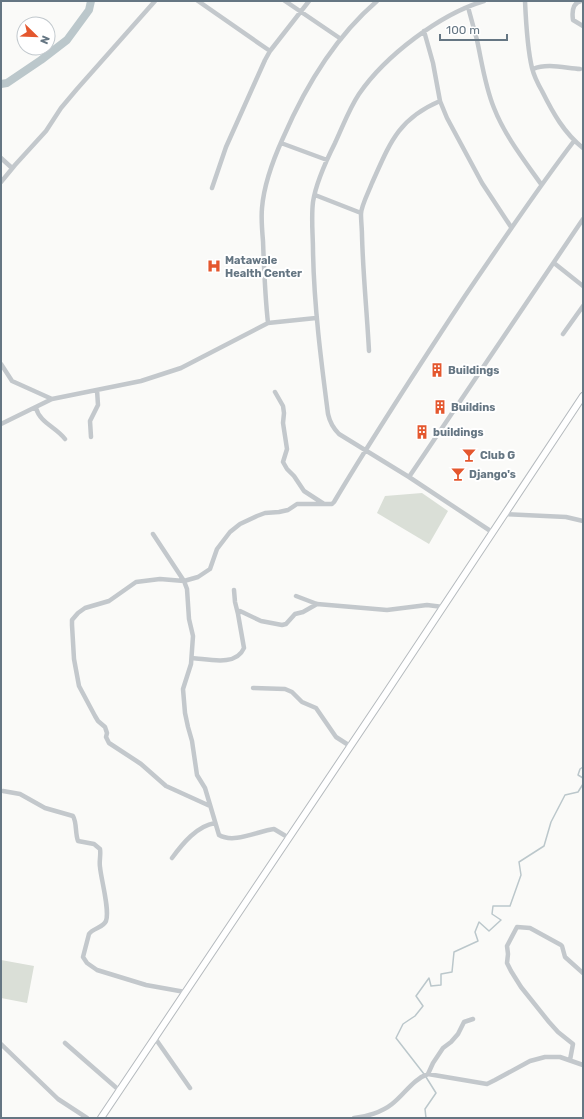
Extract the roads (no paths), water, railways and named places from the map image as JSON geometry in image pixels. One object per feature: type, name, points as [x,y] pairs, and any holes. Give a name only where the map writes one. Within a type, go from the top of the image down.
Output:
[{"type":"main road","points":[[101,1118],[444,607],[583,396]]},
{"type":"street","points":[[1,182],[46,131],[61,108],[77,89],[156,1]]},
{"type":"street","points":[[198,1],[270,52]]},
{"type":"street","points":[[285,1],[341,39]]},
{"type":"street","points":[[212,188],[226,147],[270,52],[309,1]]},
{"type":"street","points":[[268,323],[262,209],[267,180],[281,143],[299,103],[314,76],[341,39],[366,10],[377,1]]},
{"type":"street","points":[[484,1],[456,12],[424,31],[390,60],[360,94],[351,109],[327,160],[315,195],[313,208],[313,237],[316,318],[330,422],[339,434],[409,477],[492,532]]},
{"type":"street","points":[[525,1],[532,69],[558,121],[574,141],[583,148]]},
{"type":"street","points":[[580,1],[574,5],[572,20],[583,26]]},
{"type":"street","points":[[468,7],[477,39],[486,87],[494,108],[503,129],[541,184]]},
{"type":"street","points":[[424,31],[433,63],[440,101],[478,176],[512,227]]},
{"type":"street","points":[[532,69],[541,66],[580,69]]},
{"type":"street","points":[[369,352],[361,213],[388,146],[395,136],[406,122],[429,106],[440,101]]},
{"type":"street","points":[[210,806],[166,786],[141,764],[109,744],[105,726],[98,721],[79,686],[74,659],[72,620],[85,608],[109,601],[136,582],[160,579],[184,581],[198,577],[210,569],[217,549],[230,532],[240,524],[265,513],[288,510],[297,504],[332,504],[434,343],[541,184],[574,141]]},
{"type":"street","points":[[281,143],[327,160]]},
{"type":"street","points":[[1,158],[12,168]]},
{"type":"street","points":[[315,195],[361,213]]},
{"type":"street","points":[[409,477],[583,219]]},
{"type":"street","points":[[554,263],[583,286]]},
{"type":"street","points":[[564,334],[583,306]]},
{"type":"street","points":[[1,424],[52,399],[141,381],[181,368],[268,323],[316,318]]},
{"type":"street","points":[[1,364],[12,381],[52,399]]},
{"type":"street","points":[[92,437],[90,421],[98,405],[97,390]]},
{"type":"street","points":[[275,392],[283,406],[284,414],[283,423],[286,449],[283,462],[304,490],[326,504]]},
{"type":"street","points":[[36,408],[40,418],[60,433],[65,439]]},
{"type":"street","points":[[504,514],[566,517],[583,521]]},
{"type":"street","points":[[153,534],[184,581],[187,589],[189,619],[193,636],[192,658],[183,689],[185,713],[192,740],[197,775],[205,788],[219,835],[223,837],[251,836],[274,829],[289,838]]},
{"type":"street","points":[[192,658],[229,660],[243,651],[244,648],[234,590]]},
{"type":"street","points":[[296,596],[317,604],[387,610],[427,605],[444,607]]},
{"type":"street","points":[[238,614],[241,611],[261,621],[282,625],[286,624],[295,614],[303,612],[317,604]]},
{"type":"street","points":[[253,688],[284,689],[292,692],[302,702],[316,708],[336,737],[350,746]]},
{"type":"street","points":[[3,791],[20,794],[40,806],[73,816],[75,819],[78,841],[94,844],[100,849],[100,868],[107,918],[104,923],[90,932],[83,954],[84,959],[97,970],[109,972],[146,985],[185,992]]},
{"type":"street","points":[[172,858],[184,842],[203,826],[215,823]]},
{"type":"street","points":[[570,1060],[573,1044],[558,1032],[549,1022],[521,987],[507,963],[507,947],[514,930],[517,927],[530,928],[561,945],[565,957],[583,973]]},
{"type":"street","points":[[428,1074],[433,1062],[443,1048],[458,1034],[464,1022],[473,1019]]},
{"type":"street","points":[[154,1038],[190,1088]]},
{"type":"street","points":[[65,1043],[120,1091]]},
{"type":"street","points":[[1,1044],[58,1099],[87,1118]]},
{"type":"street","points":[[354,1118],[367,1116],[384,1109],[392,1104],[420,1078],[428,1074],[487,1084],[524,1064],[537,1059],[556,1056],[583,1065]]},
{"type":"waterway","points":[[1,84],[7,83],[67,40],[89,10],[91,1]]},
{"type":"waterway","points":[[583,767],[580,769],[578,775],[583,778]]},
{"type":"waterway","points":[[424,1074],[396,1038],[403,1024],[415,1016],[423,1006],[416,996],[429,978],[431,986],[441,985],[441,974],[452,972],[454,952],[478,941],[475,932],[479,922],[489,931],[501,920],[492,914],[493,906],[510,906],[521,875],[519,862],[544,846],[551,822],[565,795],[578,792],[583,784]]},
{"type":"waterway","points":[[426,1077],[436,1093],[425,1109],[426,1118]]},
{"type":"place","name":"Matawale Health Center","points":[[214,266]]},
{"type":"place","name":"Buildings","points":[[437,370]]},
{"type":"place","name":"Buildins","points":[[440,407]]},
{"type":"place","name":"buildings","points":[[422,432]]},
{"type":"place","name":"Club G","points":[[469,455]]},
{"type":"place","name":"Django's","points":[[458,474]]}]
